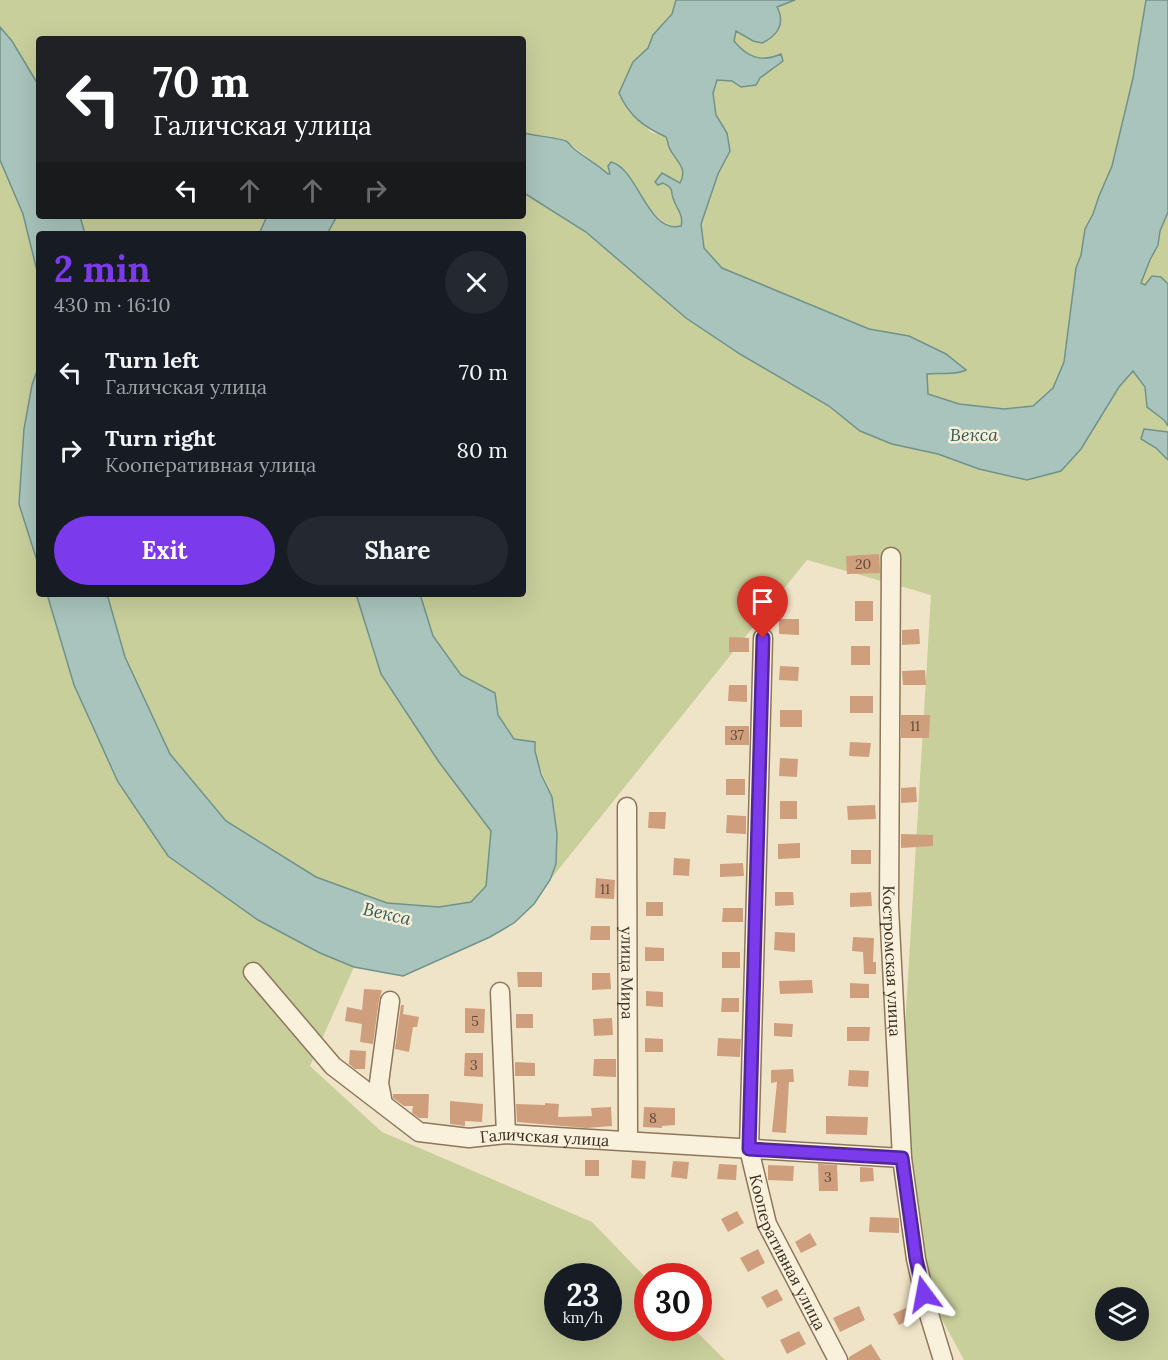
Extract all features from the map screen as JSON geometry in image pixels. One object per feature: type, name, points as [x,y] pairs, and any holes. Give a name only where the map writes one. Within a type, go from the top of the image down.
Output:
[{"type":"street","name":"Костромская улица","points":[[891,557],[889,906],[902,1158],[916,1259],[928,1311],[943,1360]]},
{"type":"street","name":"Кооперативная улица","points":[[763,638],[749,1149],[767,1224],[838,1360]]},
{"type":"street","name":"улица Мира","points":[[627,807],[628,1141]]},
{"type":"street","name":"Галичская улица","points":[[253,972],[333,1066],[419,1132],[470,1138],[506,1134],[902,1158]]},
{"type":"street","points":[[500,992],[506,1134]]},
{"type":"street","points":[[383,1104],[379,1083],[390,1001]]},
{"type":"green space","points":[[0,0],[676,0],[672,14],[653,35],[648,48],[633,62],[622,86],[635,116],[651,132],[666,137],[671,152],[682,168],[680,183],[670,177],[663,183],[672,191],[681,217],[681,226],[663,221],[654,213],[618,164],[608,174],[561,140],[526,133],[526,36],[36,36],[36,81],[12,41],[0,27]]},
{"type":"green space","points":[[795,0],[1146,0],[1133,78],[1112,166],[1085,229],[1081,255],[1076,268],[1064,362],[1053,388],[1033,406],[1004,409],[959,404],[928,394],[927,373],[959,374],[909,336],[869,329],[787,297],[722,268],[704,248],[701,224],[718,174],[730,151],[727,133],[716,115],[713,93],[717,80],[760,78],[774,57],[761,58],[747,54],[734,41],[736,31],[743,35],[773,37],[780,22],[780,15],[776,7]]},
{"type":"green space","points":[[0,160],[23,214],[36,267],[36,374],[32,385],[19,504],[36,558],[36,597],[48,597],[74,685],[118,782],[258,920],[320,953],[354,967],[310,1066],[382,1132],[592,1222],[634,1266],[634,1341],[706,1341],[725,1360],[0,1360]]},
{"type":"green space","points":[[526,194],[586,232],[686,318],[740,354],[829,406],[860,431],[938,454],[979,469],[1027,480],[1061,470],[1081,449],[1119,387],[1133,371],[1145,387],[1147,407],[1161,417],[1168,432],[1144,429],[1141,439],[1156,448],[1168,460],[1168,1360],[964,1360],[920,1279],[902,1077],[931,595],[807,560],[550,880],[557,855],[555,811],[552,796],[535,750],[535,742],[514,739],[498,715],[495,693],[461,675],[433,636],[421,597],[526,597],[526,231],[329,231],[335,219],[526,219]]},
{"type":"green space","points":[[1168,212],[1168,284],[1161,277],[1145,286],[1141,283],[1158,245],[1160,231]]},
{"type":"green space","points":[[81,219],[266,219],[260,231],[84,231]]},
{"type":"green space","points":[[108,597],[357,597],[381,674],[439,762],[491,830],[486,886],[471,902],[439,907],[387,903],[316,877],[225,821],[170,754],[125,657]]},
{"type":"water","name":"Векса","points":[[676,0],[795,0],[777,7],[781,19],[772,37],[762,43],[753,41],[736,31],[734,41],[749,55],[767,58],[781,54],[783,61],[760,78],[756,85],[741,87],[732,81],[717,80],[713,93],[716,115],[727,133],[730,151],[718,174],[701,224],[704,248],[722,268],[869,329],[909,336],[946,354],[966,370],[927,374],[928,394],[959,404],[1004,409],[1033,406],[1053,388],[1064,362],[1076,268],[1081,255],[1085,229],[1112,166],[1133,78],[1146,0],[1168,0],[1168,212],[1160,231],[1158,245],[1141,283],[1145,285],[1152,276],[1161,277],[1168,284],[1168,426],[1147,407],[1145,387],[1133,371],[1119,387],[1081,449],[1061,471],[1027,480],[979,469],[938,454],[892,444],[860,431],[829,406],[740,354],[686,318],[586,232],[526,194],[526,133],[566,141],[608,174],[610,174],[608,166],[611,162],[620,167],[660,220],[669,226],[681,226],[681,215],[674,202],[671,189],[663,183],[658,185],[655,182],[662,173],[680,183],[682,168],[671,152],[666,137],[638,120],[627,108],[619,93],[633,62],[648,48],[653,35],[672,14]]},
{"type":"water","points":[[0,27],[12,41],[36,81],[36,219],[81,219],[84,231],[36,231],[36,267],[23,214],[0,160]]},
{"type":"water","points":[[266,219],[335,219],[329,231],[260,231]]},
{"type":"water","points":[[36,374],[36,558],[19,504],[24,429]]},
{"type":"water","points":[[1144,429],[1168,432],[1168,460],[1156,448],[1141,439]]},
{"type":"water","name":"Векса","points":[[48,597],[108,597],[125,657],[170,754],[226,821],[316,877],[387,903],[439,907],[471,902],[486,886],[491,831],[439,762],[381,674],[357,597],[421,597],[433,636],[461,675],[495,693],[498,715],[514,739],[535,742],[541,774],[552,797],[557,834],[556,864],[550,880],[534,904],[514,923],[490,937],[403,976],[354,967],[320,953],[258,920],[168,856],[118,782],[74,685]]},
{"type":"building","points":[[879,554],[880,573],[847,574],[846,556]]},
{"type":"building","points":[[855,601],[873,601],[873,621],[855,621]]},
{"type":"building","points":[[779,619],[799,619],[799,635],[779,634]]},
{"type":"building","points":[[919,629],[920,644],[902,645],[902,630]]},
{"type":"building","points":[[729,637],[749,638],[749,652],[729,652]]},
{"type":"building","points":[[851,646],[870,646],[870,665],[851,665]]},
{"type":"building","points":[[780,666],[799,667],[798,681],[779,680]]},
{"type":"building","points":[[925,670],[926,685],[903,685],[902,671]]},
{"type":"building","points":[[729,685],[747,685],[747,702],[728,701]]},
{"type":"building","points":[[850,696],[873,696],[873,713],[850,713]]},
{"type":"building","points":[[780,710],[802,710],[802,727],[780,727]]},
{"type":"building","points":[[901,715],[930,715],[929,738],[901,738]]},
{"type":"building","points":[[725,726],[749,726],[749,745],[725,745]]},
{"type":"building","points":[[850,742],[871,743],[869,757],[849,756]]},
{"type":"building","points":[[780,758],[798,759],[797,777],[779,776]]},
{"type":"building","points":[[726,779],[745,779],[745,795],[726,795]]},
{"type":"building","points":[[916,787],[917,802],[901,803],[901,788]]},
{"type":"building","points":[[780,801],[797,801],[797,819],[780,819]]},
{"type":"building","points":[[875,805],[876,819],[848,820],[847,806]]},
{"type":"building","points":[[649,812],[666,812],[665,829],[648,828]]},
{"type":"building","points":[[727,815],[746,816],[746,834],[726,833]]},
{"type":"building","points":[[901,834],[933,835],[933,846],[901,848]]},
{"type":"building","points":[[800,843],[800,858],[778,859],[778,844]]},
{"type":"building","points":[[851,850],[871,850],[871,864],[851,864]]},
{"type":"building","points":[[674,858],[690,859],[689,876],[673,875]]},
{"type":"building","points":[[743,863],[744,876],[720,877],[720,864]]},
{"type":"building","points":[[596,878],[615,880],[614,899],[595,898]]},
{"type":"building","points":[[775,892],[793,892],[794,905],[775,906]]},
{"type":"building","points":[[871,892],[872,906],[850,907],[850,893]]},
{"type":"building","points":[[646,902],[663,902],[663,916],[646,916]]},
{"type":"building","points":[[723,908],[743,908],[743,922],[722,922]]},
{"type":"building","points":[[591,926],[610,926],[610,940],[590,940]]},
{"type":"building","points":[[775,932],[795,933],[795,952],[774,950]]},
{"type":"building","points":[[853,937],[874,938],[873,962],[876,962],[876,974],[864,974],[863,952],[852,951]]},
{"type":"building","points":[[645,947],[664,948],[664,961],[645,961]]},
{"type":"building","points":[[722,952],[740,952],[740,968],[722,968]]},
{"type":"building","points":[[517,972],[542,972],[542,987],[518,987]]},
{"type":"building","points":[[592,973],[610,973],[611,989],[592,990]]},
{"type":"building","points":[[812,980],[813,993],[780,994],[779,981]]},
{"type":"building","points":[[850,983],[869,984],[869,998],[850,998]]},
{"type":"building","points":[[364,989],[382,990],[373,1044],[360,1042],[362,1024],[345,1021],[347,1007],[362,1010]]},
{"type":"building","points":[[646,991],[663,992],[663,1007],[646,1006]]},
{"type":"building","points":[[722,998],[739,998],[739,1012],[721,1012]]},
{"type":"building","points":[[401,1005],[404,1005],[403,1014],[419,1017],[417,1027],[413,1027],[409,1052],[395,1049]]},
{"type":"building","points":[[465,1008],[485,1009],[484,1033],[465,1033]]},
{"type":"building","points":[[516,1014],[533,1014],[533,1028],[516,1028]]},
{"type":"building","points":[[612,1018],[613,1035],[594,1036],[593,1019]]},
{"type":"building","points":[[774,1023],[793,1024],[792,1037],[774,1036]]},
{"type":"building","points":[[847,1027],[870,1027],[869,1041],[847,1041]]},
{"type":"building","points":[[645,1038],[663,1039],[663,1052],[645,1052]]},
{"type":"building","points":[[718,1038],[741,1039],[740,1057],[717,1056]]},
{"type":"building","points":[[350,1050],[366,1051],[365,1069],[355,1069],[349,1064]]},
{"type":"building","points":[[465,1053],[483,1053],[483,1077],[464,1076]]},
{"type":"building","points":[[594,1059],[616,1059],[616,1077],[593,1076]]},
{"type":"building","points":[[515,1062],[535,1063],[535,1076],[515,1076]]},
{"type":"building","points":[[793,1069],[794,1082],[789,1082],[786,1133],[772,1132],[777,1082],[771,1083],[771,1070]]},
{"type":"building","points":[[849,1070],[869,1071],[868,1087],[848,1086]]},
{"type":"building","points":[[393,1094],[429,1094],[428,1118],[419,1118],[412,1113],[413,1106],[404,1106],[393,1098]]},
{"type":"building","points":[[450,1101],[483,1104],[482,1122],[465,1121],[465,1126],[450,1124]]},
{"type":"building","points":[[545,1103],[559,1104],[558,1117],[592,1116],[591,1108],[611,1107],[612,1126],[586,1128],[517,1122],[516,1104],[545,1105]]},
{"type":"building","points":[[644,1107],[675,1108],[675,1125],[662,1126],[662,1128],[643,1127]]},
{"type":"building","points":[[826,1116],[868,1117],[867,1135],[826,1134]]},
{"type":"building","points":[[585,1160],[599,1160],[599,1176],[585,1176]]},
{"type":"building","points":[[632,1160],[646,1161],[645,1179],[631,1178]]},
{"type":"building","points":[[673,1161],[689,1162],[687,1179],[671,1177]]},
{"type":"building","points":[[719,1164],[737,1165],[736,1180],[717,1179]]},
{"type":"building","points":[[818,1164],[837,1165],[838,1191],[819,1191]]},
{"type":"building","points":[[768,1165],[794,1166],[793,1181],[768,1180]]},
{"type":"building","points":[[860,1167],[873,1168],[874,1181],[860,1182]]},
{"type":"building","points":[[737,1211],[744,1223],[728,1232],[721,1219]]},
{"type":"building","points":[[870,1217],[899,1218],[899,1233],[869,1232]]},
{"type":"building","points":[[810,1233],[817,1245],[801,1253],[795,1242]]},
{"type":"building","points":[[758,1249],[765,1263],[748,1272],[740,1258]]},
{"type":"building","points":[[777,1289],[783,1300],[767,1308],[761,1297]]},
{"type":"building","points":[[859,1306],[865,1320],[840,1332],[833,1318]]},
{"type":"building","points":[[910,1306],[915,1317],[899,1325],[893,1314]]},
{"type":"building","points":[[799,1331],[806,1344],[787,1354],[780,1340]]},
{"type":"building","points":[[871,1344],[881,1360],[849,1360],[849,1357]]},
{"type":"route","points":[[763,638],[749,1149],[902,1158],[916,1259],[924,1294]]}]
